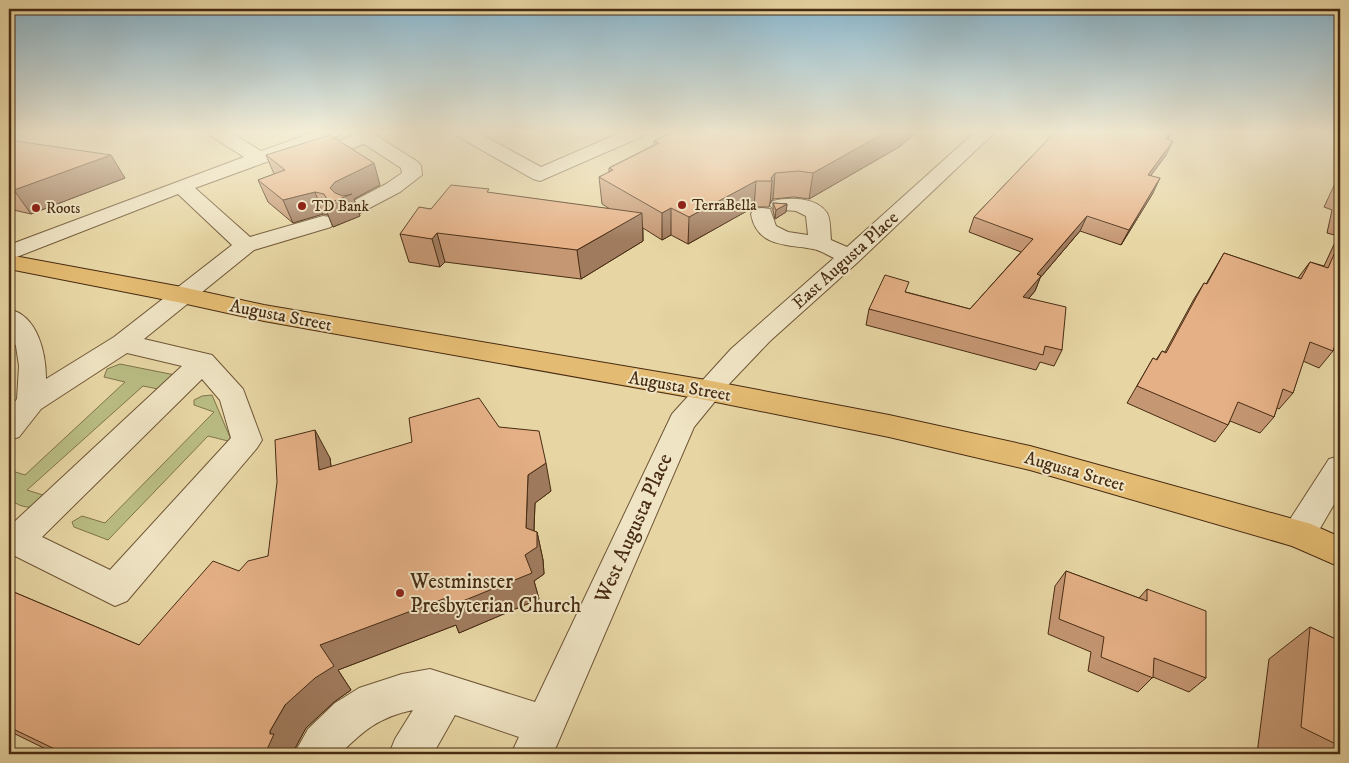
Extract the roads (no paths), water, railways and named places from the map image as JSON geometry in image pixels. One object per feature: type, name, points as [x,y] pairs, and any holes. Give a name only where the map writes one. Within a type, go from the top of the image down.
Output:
[{"type":"main road","name":"Augusta Street","points":[[9,262],[182,294],[264,313],[706,390],[889,426],[1030,458],[1299,534],[1340,552]]},
{"type":"street","points":[[9,254],[232,168]]},
{"type":"street","points":[[196,200],[279,168]]},
{"type":"street","points":[[351,210],[393,188],[412,175],[411,168]]},
{"type":"street","points":[[527,168],[540,175],[557,168]]},
{"type":"street","name":"East Augusta Place","points":[[706,390],[759,336],[947,168]]},
{"type":"street","points":[[181,186],[246,245]]},
{"type":"street","points":[[820,244],[818,214],[810,208],[794,204],[771,209],[762,223],[770,232],[791,241],[820,244],[850,256]]},
{"type":"street","points":[[9,429],[31,402],[123,343],[182,294],[246,245],[323,222]]},
{"type":"street","points":[[9,317],[23,330],[29,344],[33,367],[31,402]]},
{"type":"street","points":[[123,343],[203,362],[233,396],[247,440],[115,590],[13,539],[203,362]]},
{"type":"street","name":"West Augusta Place","points":[[538,740],[679,425],[706,390]]},
{"type":"street","points":[[1299,534],[1340,468]]},
{"type":"street","points":[[315,754],[322,743],[349,717],[373,702],[402,693],[430,688],[446,693],[538,740]]},
{"type":"street","points":[[410,754],[446,693]]},
{"type":"place","name":"TerraBella","points":[[682,205]]},
{"type":"place","name":"TD Bank","points":[[302,206]]},
{"type":"place","name":"Roots","points":[[36,208]]},
{"type":"place","name":"Westminster Presbyterian Church","points":[[400,593]]}]
